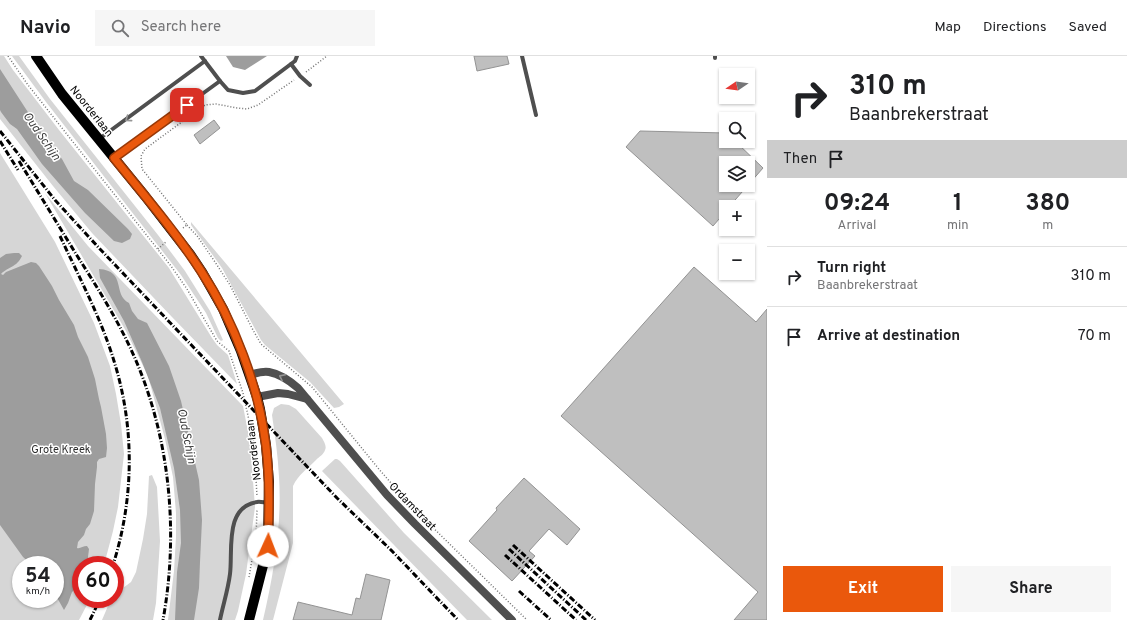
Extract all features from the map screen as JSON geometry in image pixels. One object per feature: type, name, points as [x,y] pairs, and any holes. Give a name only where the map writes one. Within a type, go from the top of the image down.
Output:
[{"type":"main road","name":"Noorderlaan","points":[[36,56],[62,94],[175,234],[202,272],[223,309],[250,374],[257,397],[266,446],[270,503],[268,546],[249,620]]},
{"type":"street","name":"Ordamstraat","points":[[250,374],[269,372],[290,381],[298,388],[399,508],[512,620]]},
{"type":"street","points":[[257,397],[278,393],[307,399]]},
{"type":"lane","points":[[201,56],[228,90],[243,93],[255,91],[295,61],[297,56]]},
{"type":"lane","points":[[522,56],[536,115]]},
{"type":"lane","points":[[99,140],[205,61]]},
{"type":"lane","points":[[291,64],[300,76],[310,85]]},
{"type":"lane","points":[[114,158],[220,81]]},
{"type":"lane","points":[[220,620],[230,574],[233,525],[236,516],[244,508],[257,502],[270,503]]},
{"type":"path","points":[[8,56],[28,85],[171,266],[187,289],[217,341],[229,351],[243,393],[254,443],[257,502],[256,537],[248,584]]},
{"type":"path","points":[[327,56],[258,105],[247,109],[216,104],[205,105],[145,149],[141,156],[142,169],[198,237],[230,285],[261,344],[312,387],[378,468],[414,509],[527,620]]},
{"type":"path","points":[[158,249],[187,225]]},
{"type":"green space","points":[[0,56],[4,56],[59,130],[169,268],[212,338],[228,355],[237,384],[92,233],[0,119]]},
{"type":"green space","points":[[12,56],[19,56],[50,99],[185,271],[210,311],[223,340],[221,341],[218,338],[206,313],[181,275]]},
{"type":"green space","name":"Grote Kreek","points":[[0,153],[55,242],[94,323],[110,366],[116,394],[124,454],[118,507],[106,556],[72,556],[72,608],[85,608],[79,620],[0,620]]},
{"type":"green space","points":[[45,193],[88,246],[243,406],[250,442],[255,507],[246,574],[235,620],[168,620],[174,571],[176,513],[173,477],[165,439],[148,376],[126,331]]},
{"type":"green space","points":[[191,222],[344,404],[334,408],[310,382],[265,345],[222,268],[191,225]]},
{"type":"green space","points":[[281,404],[289,405],[296,409],[322,438],[326,447],[323,454],[300,475],[293,486],[293,543],[273,620],[263,620],[274,567],[280,495],[279,469],[272,415],[274,408]]},
{"type":"green space","points":[[335,459],[340,461],[404,533],[492,620],[467,620],[322,471]]},
{"type":"green space","points":[[152,475],[157,487],[160,541],[156,603],[153,620],[102,620],[107,608],[124,608],[124,587],[131,582],[136,572],[147,514],[149,476]]},
{"type":"water","points":[[226,56],[267,56],[245,70],[233,67]]},
{"type":"water","name":"Oud Schijn","points":[[0,69],[46,140],[62,159],[74,181],[88,190],[128,229],[132,234],[130,239],[122,243],[114,241],[85,213],[42,164],[17,129],[10,124],[0,110]]},
{"type":"water","name":"Grote Kreek","points":[[19,253],[22,256],[15,265],[1,274],[3,275],[6,272],[31,262],[36,263],[52,286],[74,325],[88,357],[95,379],[106,434],[106,457],[99,459],[97,462],[94,511],[90,524],[78,542],[77,548],[87,546],[89,549],[88,556],[72,556],[72,592],[64,610],[64,556],[22,556],[0,525],[0,258],[6,254]]},
{"type":"water","name":"Oud Schijn","points":[[99,269],[113,274],[116,278],[121,294],[129,303],[132,311],[138,319],[147,323],[169,366],[181,401],[199,480],[202,520],[199,588],[194,620],[175,620],[177,572],[181,543],[180,510],[174,468],[160,408],[124,321],[100,278]]},
{"type":"building","points":[[474,56],[507,56],[509,64],[477,71]]},
{"type":"building","points":[[214,120],[220,128],[200,144],[194,135]]},
{"type":"building","points":[[640,131],[719,133],[719,148],[742,148],[751,156],[719,156],[719,192],[742,192],[735,200],[719,200],[719,219],[713,226],[626,147]]},
{"type":"building","points":[[755,160],[763,168],[755,177]]},
{"type":"building","points":[[694,267],[756,322],[767,309],[767,620],[734,620],[758,592],[561,416]]},
{"type":"building","points":[[524,478],[580,529],[567,545],[549,529],[529,551],[535,556],[512,581],[469,541],[497,510],[496,508]]},
{"type":"building","points":[[366,574],[390,580],[381,620],[293,620],[298,602],[352,615],[356,598],[360,599]]},
{"type":"railway","points":[[0,131],[55,200],[99,248],[337,498],[391,550],[458,620]]},
{"type":"railway","points":[[0,141],[18,170]]},
{"type":"railway","points":[[19,161],[114,317],[134,356],[146,387],[156,419],[168,486],[170,553],[168,587],[163,620]]},
{"type":"railway","points":[[60,236],[103,329],[121,386],[126,412],[129,463],[128,489],[125,515],[116,556]]},
{"type":"railway","points":[[513,545],[595,620]]},
{"type":"railway","points":[[509,549],[586,620]]},
{"type":"railway","points":[[505,555],[576,620]]},
{"type":"railway","points":[[519,591],[551,620]]},
{"type":"railway","points":[[90,620],[96,608]]},
{"type":"route","points":[[187,105],[114,158],[175,234],[202,272],[223,309],[241,351],[257,397],[263,427],[267,456],[270,503],[268,546]]}]
